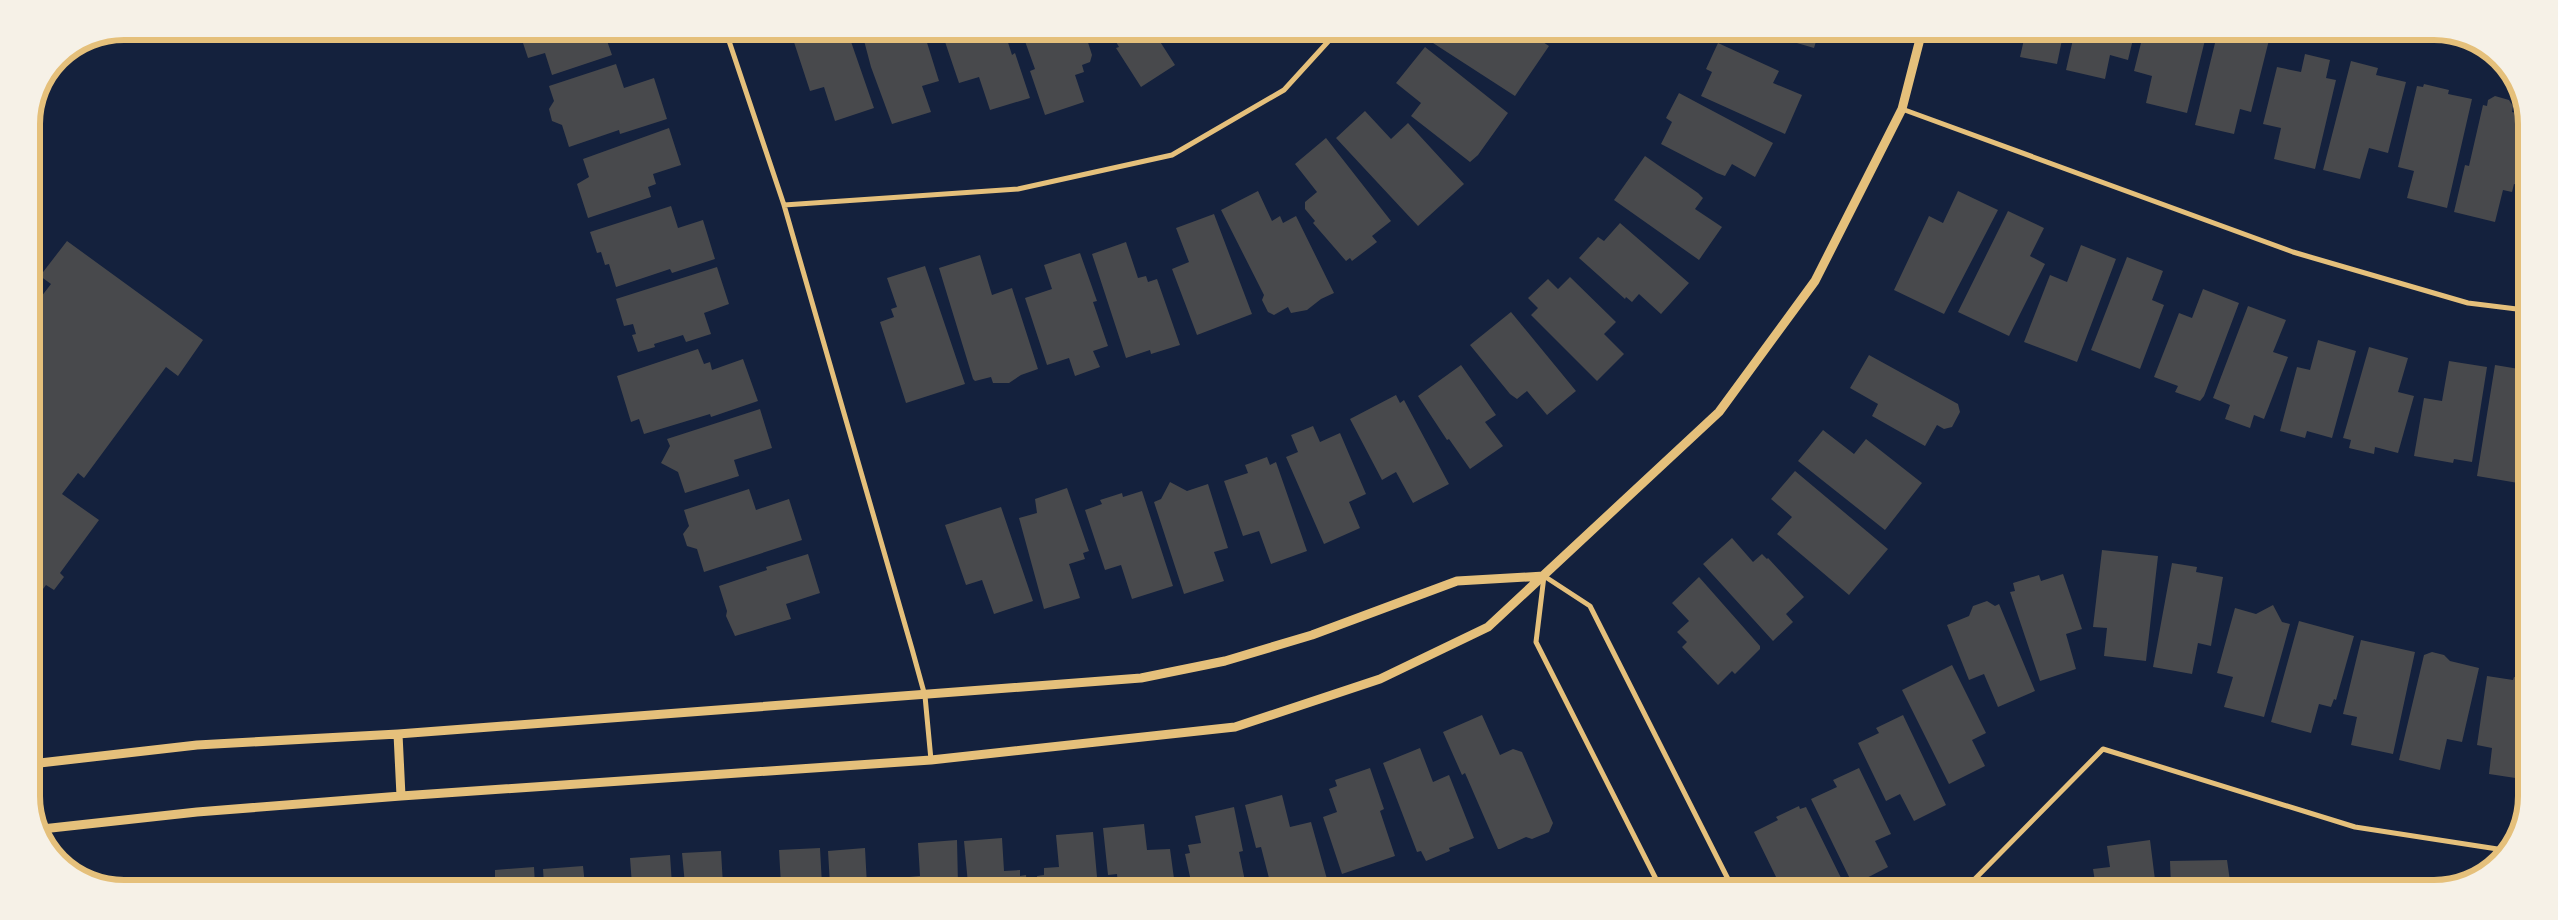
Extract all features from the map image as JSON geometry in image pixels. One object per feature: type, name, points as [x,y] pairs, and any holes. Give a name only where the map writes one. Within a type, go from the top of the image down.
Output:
[{"type":"street","points":[[729,40],[784,205],[925,696],[931,760]]},
{"type":"street","points":[[784,205],[1018,189],[1172,154],[1284,90],[1330,40]]},
{"type":"street","points":[[47,828],[197,812],[401,796],[931,760],[1235,727],[1389,675],[1488,626],[1719,412],[1815,281],[1902,109],[1920,40]]},
{"type":"street","points":[[1902,109],[2293,252],[2468,303],[2518,309]]},
{"type":"street","points":[[1544,576],[1536,642],[1656,880]]},
{"type":"street","points":[[40,763],[196,745],[398,734],[925,696],[1141,678],[1225,661],[1312,635],[1458,581],[1544,576],[1590,606],[1728,880]]},
{"type":"street","points":[[398,734],[401,796]]},
{"type":"street","points":[[1974,880],[2103,749],[2355,828],[2499,849]]},
{"type":"building","points":[[522,40],[607,40],[612,55],[552,75],[545,53],[528,58]]},
{"type":"building","points":[[793,40],[850,40],[874,108],[835,121],[824,87],[810,91]]},
{"type":"building","points":[[864,40],[926,40],[939,81],[922,86],[931,112],[892,124],[871,67]]},
{"type":"building","points":[[944,40],[1007,40],[1012,55],[1015,53],[1030,98],[990,110],[979,77],[959,83]]},
{"type":"building","points":[[1025,40],[1087,40],[1092,55],[1090,62],[1082,65],[1084,72],[1075,75],[1084,102],[1045,115],[1030,71],[1035,69]]},
{"type":"building","points":[[1115,40],[1159,40],[1175,65],[1141,87],[1116,48],[1119,47]]},
{"type":"building","points":[[1435,40],[1540,40],[1549,46],[1515,96],[1433,43]]},
{"type":"building","points":[[1786,40],[1816,40],[1814,48]]},
{"type":"building","points":[[2024,40],[2062,40],[2057,64],[2020,57]]},
{"type":"building","points":[[2073,40],[2133,40],[2128,60],[2110,55],[2105,79],[2066,70]]},
{"type":"building","points":[[2142,40],[2205,40],[2187,113],[2146,103],[2152,76],[2134,71]]},
{"type":"building","points":[[2216,40],[2233,43],[2234,40],[2269,40],[2251,112],[2240,109],[2234,134],[2195,125]]},
{"type":"building","points":[[1718,43],[1779,71],[1773,83],[1802,95],[1785,134],[1701,96],[1712,72],[1706,69]]},
{"type":"building","points":[[1425,47],[1508,113],[1478,155],[1470,162],[1411,116],[1421,103],[1396,83]]},
{"type":"building","points":[[2305,54],[2330,60],[2326,78],[2336,80],[2315,169],[2274,159],[2281,128],[2263,124],[2277,67],[2301,72]]},
{"type":"building","points":[[2351,61],[2378,68],[2376,75],[2406,82],[2388,153],[2369,148],[2360,179],[2323,170]]},
{"type":"building","points":[[616,64],[624,88],[654,78],[667,119],[620,134],[619,130],[569,147],[562,125],[552,121],[549,109],[554,101],[549,86]]},
{"type":"building","points":[[2424,84],[2449,90],[2448,94],[2472,99],[2447,208],[2407,198],[2414,171],[2398,167],[2417,86],[2423,87]]},
{"type":"building","points":[[1679,93],[1773,143],[1755,177],[1732,164],[1725,176],[1661,144],[1672,122],[1666,118]]},
{"type":"building","points":[[2495,96],[2509,100],[2513,106],[2512,112],[2517,113],[2518,119],[2518,185],[2514,184],[2512,192],[2503,190],[2495,222],[2454,212],[2465,165],[2469,166],[2483,105],[2487,106],[2488,100]]},
{"type":"building","points":[[1365,111],[1391,139],[1408,123],[1464,184],[1418,226],[1336,138]]},
{"type":"building","points":[[669,128],[681,165],[653,174],[656,184],[648,187],[651,197],[588,218],[577,184],[589,177],[583,159]]},
{"type":"building","points":[[1326,138],[1391,221],[1372,236],[1377,242],[1352,261],[1350,258],[1346,261],[1313,223],[1315,221],[1305,209],[1305,202],[1317,192],[1295,164]]},
{"type":"building","points":[[1645,156],[1698,193],[1703,198],[1695,209],[1722,227],[1699,260],[1614,200]]},
{"type":"building","points":[[1258,191],[1272,221],[1280,216],[1283,223],[1296,216],[1334,293],[1321,299],[1307,310],[1291,313],[1288,307],[1274,315],[1268,312],[1262,300],[1264,295],[1221,210]]},
{"type":"building","points":[[1958,191],[1998,210],[1944,314],[1894,290],[1929,216],[1943,223]]},
{"type":"building","points":[[671,206],[678,228],[703,220],[715,259],[672,273],[670,269],[616,287],[609,264],[605,265],[601,252],[597,253],[590,232]]},
{"type":"building","points":[[2008,211],[2044,228],[2030,256],[2045,264],[2009,336],[1958,312]]},
{"type":"building","points":[[1214,214],[1252,314],[1197,335],[1172,269],[1189,262],[1176,228]]},
{"type":"building","points":[[1620,223],[1689,283],[1661,314],[1639,294],[1632,302],[1626,297],[1625,299],[1579,258],[1598,237],[1604,241]]},
{"type":"building","points":[[67,241],[203,340],[178,376],[166,367],[84,478],[78,473],[62,494],[99,520],[60,573],[64,577],[54,590],[46,585],[40,593],[40,298],[51,284],[40,276]]},
{"type":"building","points":[[1126,242],[1138,278],[1146,276],[1148,282],[1157,279],[1180,345],[1151,354],[1150,350],[1126,358],[1092,254]]},
{"type":"building","points":[[2081,245],[2116,259],[2077,362],[2024,342],[2050,275],[2067,282]]},
{"type":"building","points":[[1080,253],[1097,301],[1093,302],[1108,346],[1093,351],[1100,367],[1075,376],[1069,358],[1047,365],[1025,298],[1052,289],[1044,265]]},
{"type":"building","points":[[980,255],[992,295],[1012,288],[1038,369],[1021,375],[1009,383],[993,383],[991,377],[975,381],[973,379],[939,268]]},
{"type":"building","points":[[2127,257],[2163,271],[2152,300],[2164,305],[2140,369],[2091,350]]},
{"type":"building","points":[[925,266],[965,384],[906,403],[880,322],[894,317],[891,309],[897,307],[887,278]]},
{"type":"building","points":[[717,267],[729,304],[704,313],[711,334],[686,342],[683,335],[654,344],[655,347],[638,352],[632,335],[636,334],[633,324],[624,326],[616,299]]},
{"type":"building","points":[[1570,277],[1616,322],[1604,334],[1624,354],[1597,381],[1531,315],[1538,308],[1528,298],[1548,279],[1558,289]]},
{"type":"building","points":[[2203,289],[2239,303],[2204,396],[2200,401],[2175,392],[2178,386],[2154,377],[2179,313],[2192,318]]},
{"type":"building","points":[[2248,306],[2286,320],[2273,352],[2288,357],[2264,419],[2254,415],[2250,428],[2225,419],[2230,405],[2213,398]]},
{"type":"building","points":[[1511,312],[1576,391],[1547,415],[1527,391],[1517,399],[1510,394],[1470,345]]},
{"type":"building","points":[[2318,340],[2356,351],[2332,438],[2307,431],[2305,438],[2280,431],[2297,367],[2310,370]]},
{"type":"building","points":[[2369,347],[2408,358],[2398,392],[2414,396],[2398,453],[2375,447],[2374,454],[2349,448],[2351,440],[2343,438]]},
{"type":"building","points":[[698,349],[704,364],[710,362],[712,370],[743,359],[758,401],[711,417],[710,414],[644,434],[639,419],[631,422],[617,376]]},
{"type":"building","points":[[1869,355],[1958,404],[1960,412],[1952,427],[1944,429],[1937,425],[1925,446],[1872,416],[1878,404],[1850,388]]},
{"type":"building","points":[[2449,361],[2487,367],[2472,462],[2454,459],[2453,463],[2414,456],[2424,398],[2442,401]]},
{"type":"building","points":[[1461,365],[1496,415],[1485,422],[1503,446],[1470,469],[1449,439],[1447,440],[1418,396]]},
{"type":"building","points":[[2495,365],[2518,369],[2518,483],[2477,476]]},
{"type":"building","points":[[1396,395],[1400,403],[1404,400],[1449,484],[1413,503],[1396,472],[1382,480],[1350,419]]},
{"type":"building","points":[[760,409],[772,448],[734,460],[739,476],[685,493],[678,472],[661,463],[670,446],[667,439]]},
{"type":"building","points":[[1313,426],[1320,442],[1340,433],[1366,494],[1349,502],[1360,528],[1324,544],[1286,457],[1298,452],[1291,435]]},
{"type":"building","points":[[1823,430],[1854,454],[1866,439],[1922,483],[1885,530],[1798,461]]},
{"type":"building","points":[[1267,457],[1270,465],[1276,462],[1307,551],[1271,564],[1259,531],[1243,536],[1224,481],[1248,473],[1245,465]]},
{"type":"building","points":[[1795,471],[1888,549],[1849,595],[1777,534],[1792,517],[1771,499]]},
{"type":"building","points":[[1170,482],[1187,491],[1208,484],[1228,548],[1214,552],[1224,581],[1184,594],[1154,502],[1161,499]]},
{"type":"building","points":[[1067,488],[1089,551],[1083,553],[1085,559],[1069,564],[1080,598],[1044,609],[1019,518],[1037,513],[1035,499]]},
{"type":"building","points":[[749,489],[756,510],[789,499],[802,540],[704,572],[697,549],[687,546],[683,534],[689,526],[684,510]]},
{"type":"building","points":[[1142,491],[1173,586],[1132,599],[1121,565],[1105,570],[1085,510],[1102,504],[1100,500],[1122,493],[1123,497]]},
{"type":"building","points":[[1001,507],[1033,601],[994,614],[982,580],[966,585],[945,525]]},
{"type":"building","points":[[1732,538],[1753,562],[1762,554],[1768,558],[1804,597],[1786,614],[1793,622],[1773,641],[1703,564]]},
{"type":"building","points":[[2102,550],[2158,556],[2146,661],[2104,656],[2107,628],[2093,627]]},
{"type":"building","points":[[808,554],[820,593],[786,604],[791,619],[735,636],[726,616],[727,611],[719,586],[767,570],[766,567]]},
{"type":"building","points":[[2172,563],[2197,567],[2196,572],[2223,577],[2211,646],[2198,643],[2192,674],[2153,667]]},
{"type":"building","points":[[2063,574],[2082,629],[2066,634],[2076,669],[2040,681],[2010,592],[2015,591],[2013,583],[2039,575],[2041,581]]},
{"type":"building","points":[[1699,577],[1760,646],[1760,649],[1735,674],[1732,671],[1718,685],[1682,647],[1687,642],[1677,632],[1689,621],[1672,603]]},
{"type":"building","points":[[1987,601],[1995,606],[1999,604],[2035,691],[1998,707],[1984,674],[1969,680],[1947,625],[1969,616],[1973,606]]},
{"type":"building","points":[[2273,605],[2282,622],[2290,624],[2264,717],[2224,707],[2233,677],[2217,673],[2235,608],[2256,614]]},
{"type":"building","points":[[2299,621],[2354,636],[2336,700],[2334,699],[2331,707],[2319,704],[2311,733],[2271,722]]},
{"type":"building","points":[[2361,640],[2415,652],[2393,754],[2351,745],[2357,717],[2343,714]]},
{"type":"building","points":[[2432,652],[2444,655],[2450,661],[2479,668],[2462,742],[2447,739],[2440,770],[2399,760],[2424,655]]},
{"type":"building","points":[[1952,665],[1986,733],[1972,740],[1985,766],[1949,784],[1902,690]]},
{"type":"building","points":[[2487,676],[2513,680],[2514,677],[2518,677],[2518,778],[2489,774],[2492,748],[2477,745]]},
{"type":"building","points":[[1482,715],[1500,755],[1513,749],[1522,752],[1553,823],[1549,832],[1532,839],[1526,837],[1500,849],[1498,849],[1465,773],[1462,775],[1443,732]]},
{"type":"building","points":[[1903,715],[1946,805],[1914,821],[1900,794],[1886,801],[1858,743],[1879,733],[1876,728]]},
{"type":"building","points":[[1420,748],[1433,782],[1449,775],[1474,838],[1449,848],[1450,851],[1426,861],[1421,851],[1417,852],[1383,763]]},
{"type":"building","points":[[1370,768],[1384,809],[1380,811],[1395,856],[1342,874],[1323,817],[1337,812],[1329,789],[1337,786],[1335,780]]},
{"type":"building","points":[[1859,768],[1891,834],[1875,841],[1888,867],[1863,880],[1851,880],[1811,799],[1837,787],[1833,780]]},
{"type":"building","points":[[1282,795],[1290,827],[1311,822],[1327,879],[1269,880],[1261,847],[1256,848],[1245,805]]},
{"type":"building","points":[[1799,806],[1800,809],[1806,807],[1842,880],[1796,880],[1795,877],[1789,880],[1777,879],[1754,832],[1778,820],[1776,817]]},
{"type":"building","points":[[1234,807],[1243,851],[1239,852],[1245,880],[1191,880],[1185,854],[1190,853],[1188,845],[1201,843],[1195,816]]},
{"type":"building","points":[[1144,824],[1147,850],[1170,849],[1174,880],[1118,880],[1117,874],[1108,875],[1103,828]]},
{"type":"building","points":[[1093,832],[1097,877],[1093,877],[1093,880],[1037,880],[1037,876],[1044,875],[1044,868],[1059,867],[1056,835]]},
{"type":"building","points":[[1002,838],[1004,871],[1020,870],[1020,876],[1026,875],[1026,880],[968,880],[964,841]]},
{"type":"building","points":[[957,840],[958,880],[898,880],[898,878],[920,876],[918,843]]},
{"type":"building","points":[[2150,840],[2155,880],[2095,880],[2093,869],[2110,867],[2107,846]]},
{"type":"building","points":[[820,848],[822,880],[781,880],[779,850]]},
{"type":"building","points":[[865,848],[867,880],[830,880],[828,851]]},
{"type":"building","points":[[721,851],[723,880],[685,880],[682,853]]},
{"type":"building","points":[[670,855],[672,880],[632,880],[630,858]]},
{"type":"building","points":[[2227,860],[2230,880],[2171,880],[2170,861]]},
{"type":"building","points":[[583,866],[584,880],[544,880],[543,869]]},
{"type":"building","points":[[534,867],[535,880],[495,880],[495,870]]}]
